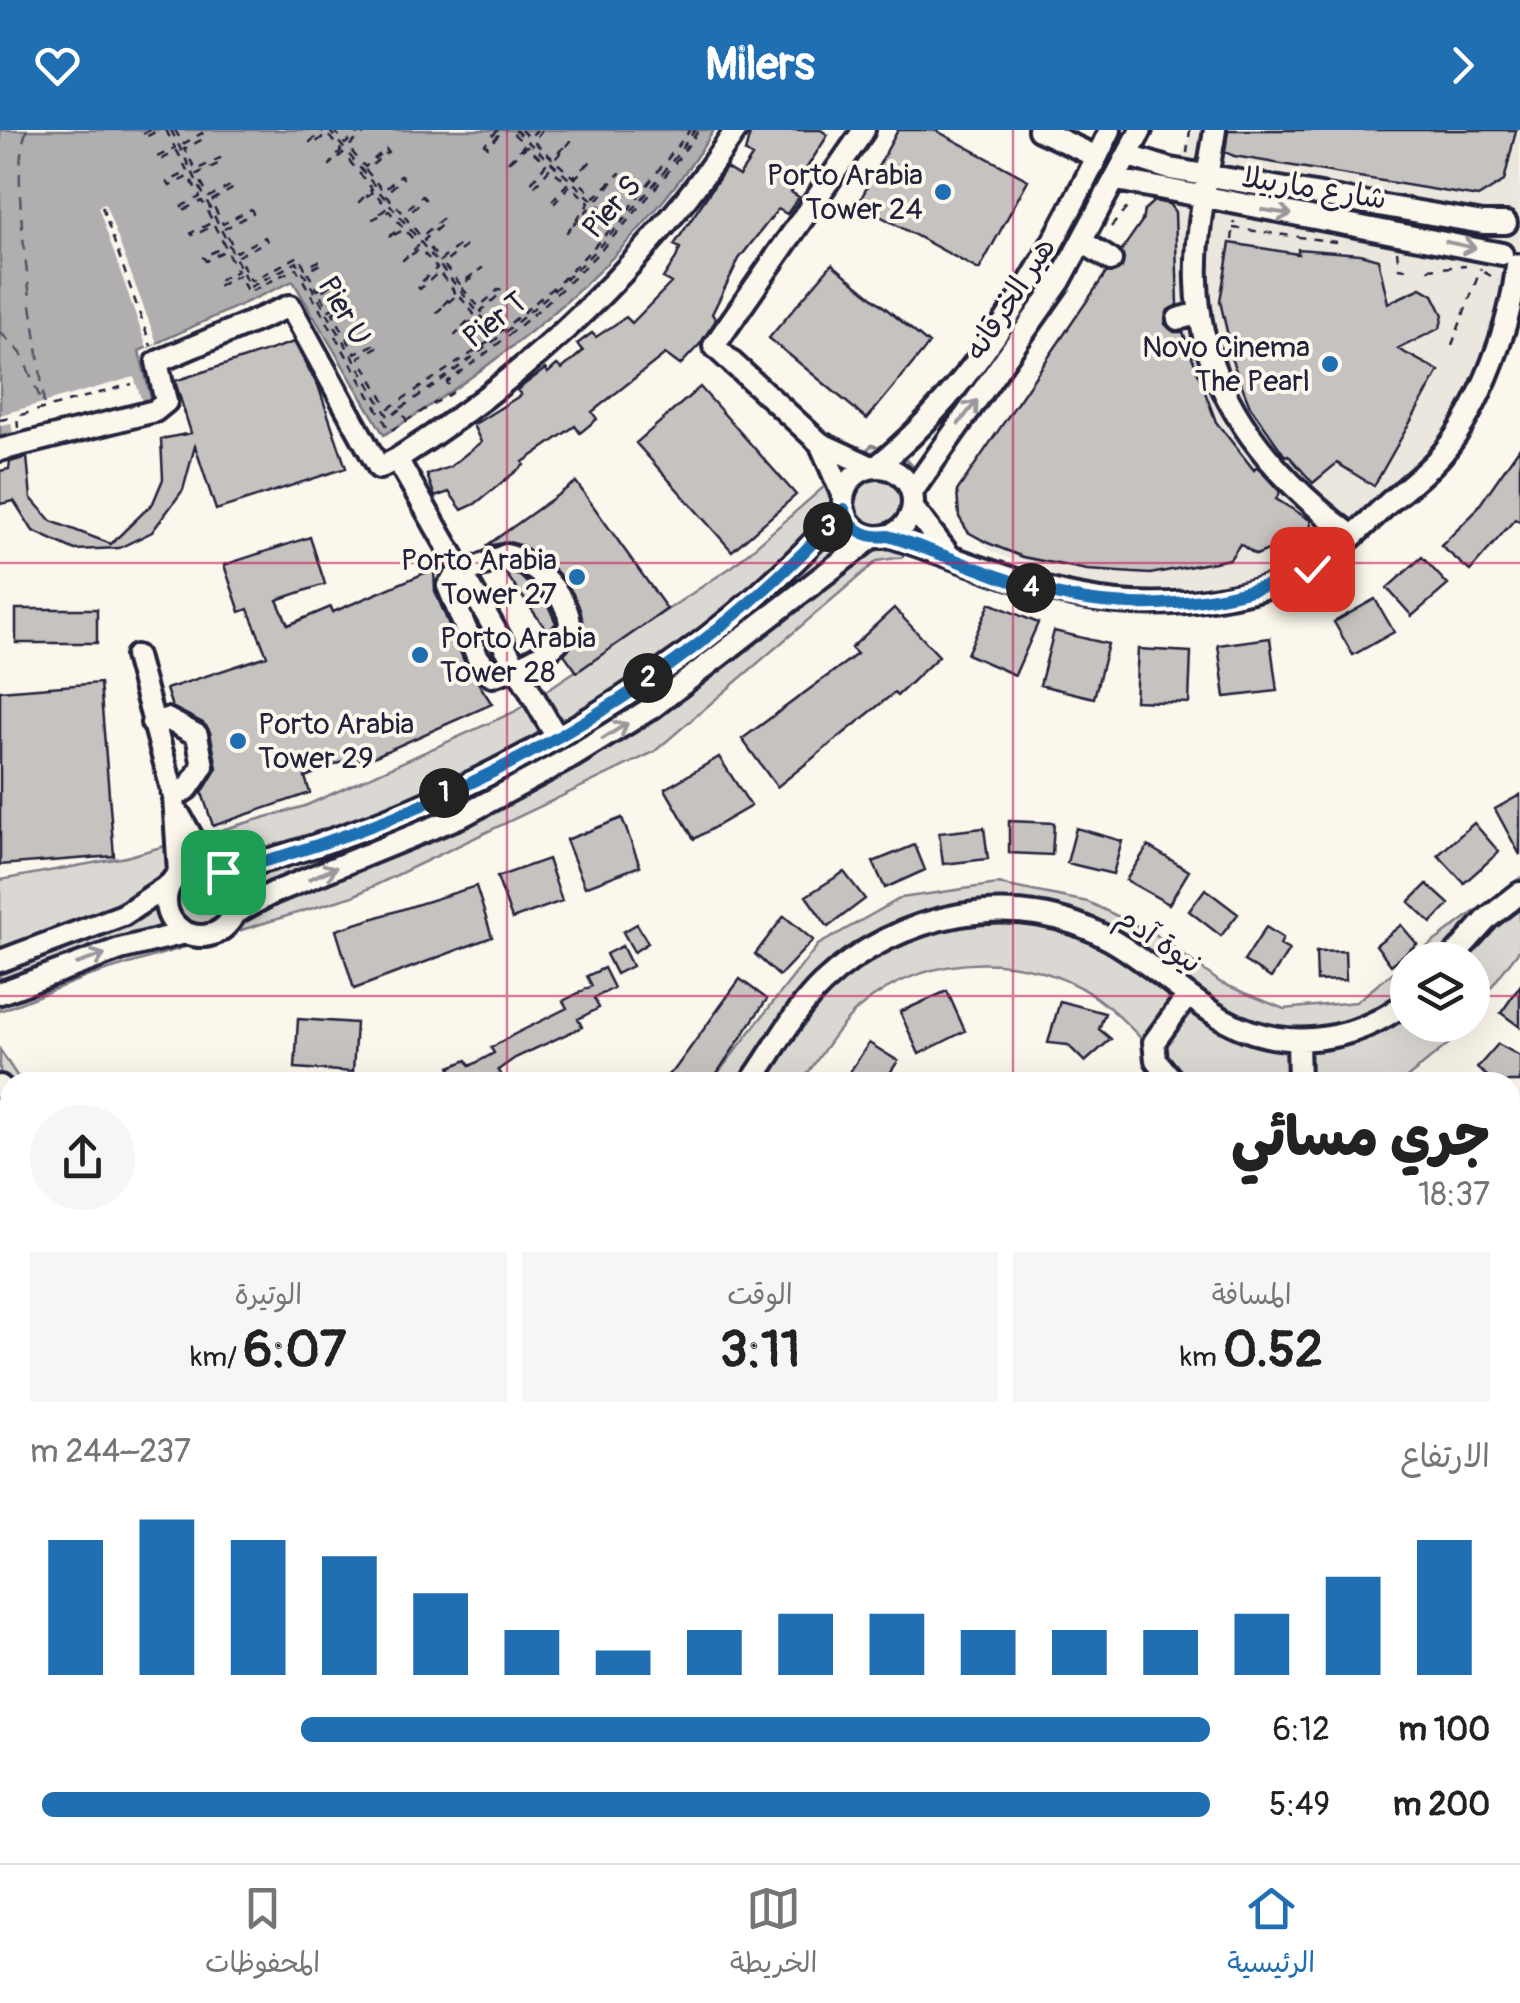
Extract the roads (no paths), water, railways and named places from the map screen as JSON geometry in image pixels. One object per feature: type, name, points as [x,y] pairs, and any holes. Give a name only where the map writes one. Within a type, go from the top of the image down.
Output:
[{"type":"street","points":[[10,448],[155,411],[166,402],[156,362],[290,306],[379,468],[450,426],[612,288],[678,211],[736,130]]},
{"type":"street","points":[[864,130],[714,346],[820,442],[901,475],[950,556]]},
{"type":"street","points":[[1039,130],[1097,157]]},
{"type":"street","name":"هير الخرقانه","points":[[874,467],[936,412],[996,331],[1110,130]]},
{"type":"street","name":"هير الخرقانه","points":[[913,500],[1083,242],[1142,130]]},
{"type":"street","points":[[1215,130],[1203,199],[1196,283],[1200,313],[1221,384],[1254,444],[1312,506],[1351,535]]},
{"type":"street","name":"شارع ماربيلا","points":[[1129,156],[1207,175],[1427,212],[1513,219]]},
{"type":"street","name":"شارع ماربيلا","points":[[1117,180],[1203,199],[1421,236],[1513,261]]},
{"type":"street","points":[[1421,236],[1427,212]]},
{"type":"street","points":[[820,442],[852,525],[1061,595],[1132,604],[1182,605],[1276,584],[1312,569],[1432,464],[1458,430],[1513,306],[1513,261],[1498,234],[1513,219]]},
{"type":"street","points":[[1083,242],[1111,260]]},
{"type":"street","points":[[1178,319],[1200,313]]},
{"type":"street","points":[[396,459],[556,736]]},
{"type":"street","points":[[0,961],[123,916],[174,878],[277,859],[374,823],[464,785],[556,736],[640,684],[733,616],[790,568],[843,502],[851,480],[874,467]]},
{"type":"street","points":[[235,914],[273,892],[464,816],[572,757],[653,707],[881,536],[905,526],[913,500]]},
{"type":"street","points":[[506,554],[519,557],[534,568],[565,607],[570,626],[564,637],[517,668],[487,674],[448,586],[463,572],[506,554]]},
{"type":"street","points":[[0,993],[120,949],[185,933],[208,936],[229,924],[235,914],[236,891],[216,869],[175,803],[136,656]]},
{"type":"street","points":[[152,723],[168,719],[197,735],[203,766],[175,803],[174,878],[167,912],[185,933]]},
{"type":"street","points":[[1466,942],[1488,918],[1520,893]]},
{"type":"street","name":"نيوة آدم","points":[[758,1072],[819,987],[854,956],[899,931],[955,914],[1036,914],[1075,924],[1108,938],[1224,1020],[1259,1034],[1298,1040],[1330,1039],[1358,1031],[1390,1012]]},
{"type":"street","points":[[1166,1072],[1156,1060],[1154,1042],[1188,995]]},
{"type":"street","points":[[1298,1040],[1299,1072]]},
{"type":"place","name":"Porto Arabia Tower 24","points":[[943,192]]},
{"type":"place","name":"Novo Cinema The Pearl","points":[[1330,364]]},
{"type":"place","name":"Porto Arabia Tower 27","points":[[577,577]]},
{"type":"place","name":"Porto Arabia Tower 28","points":[[420,655]]},
{"type":"place","name":"Porto Arabia Tower 29","points":[[238,741]]}]
